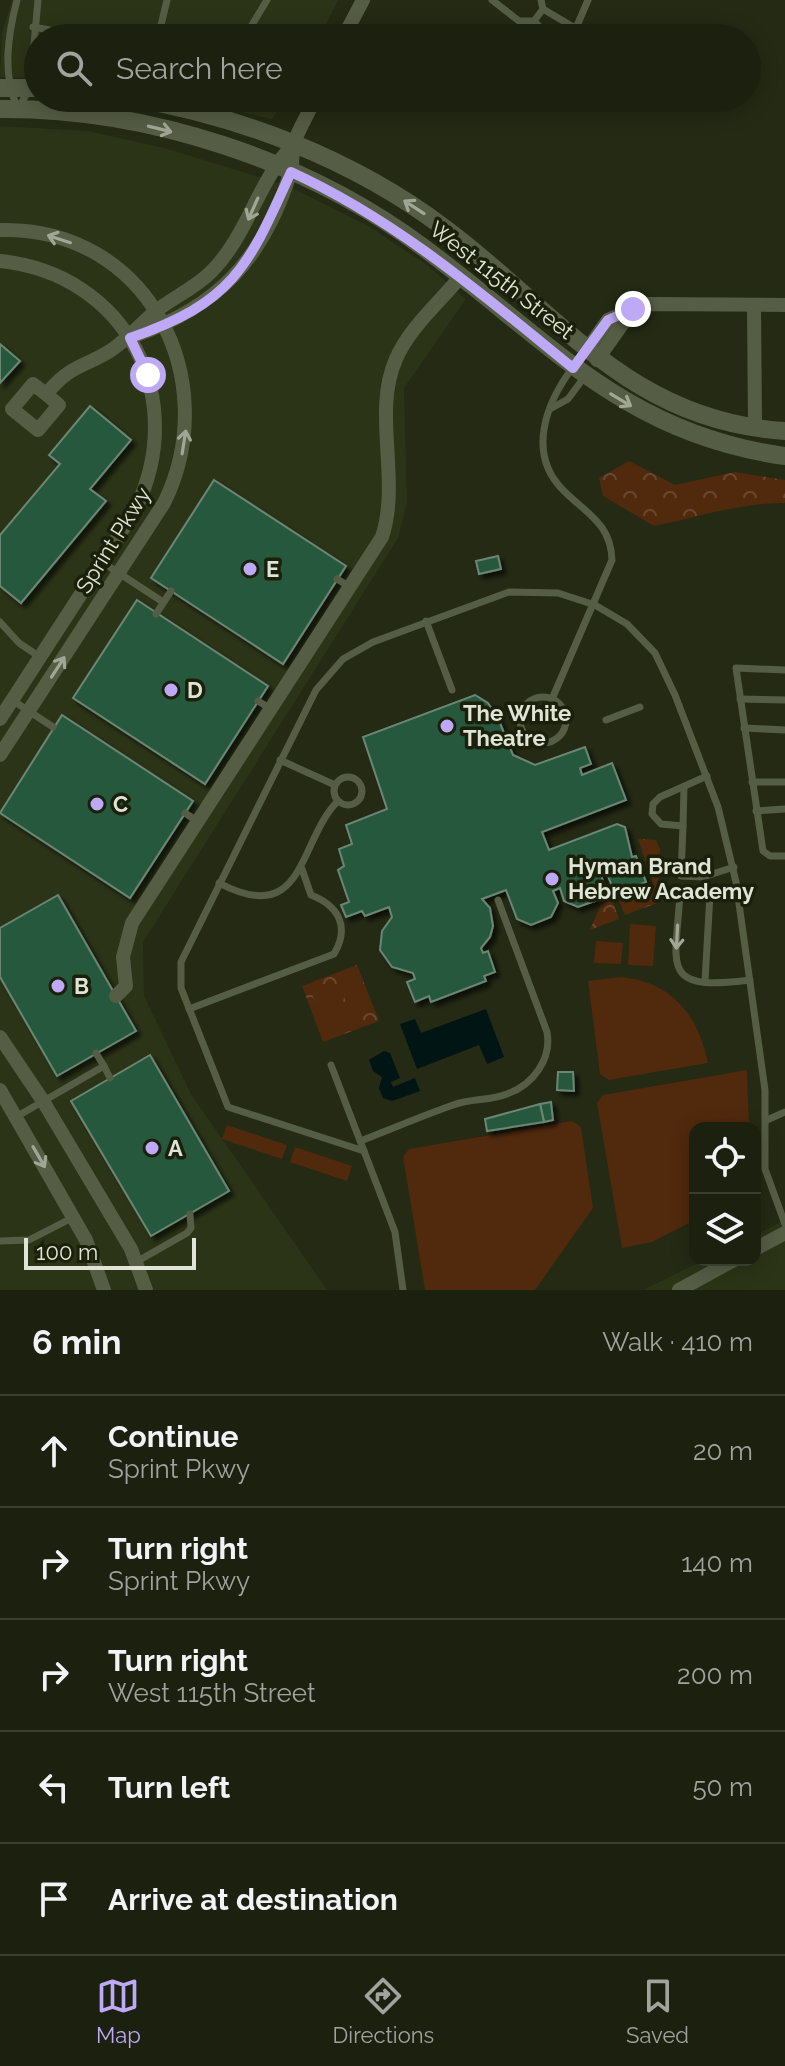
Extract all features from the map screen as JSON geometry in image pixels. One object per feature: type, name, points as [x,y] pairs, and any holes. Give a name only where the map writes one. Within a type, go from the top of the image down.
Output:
[{"type":"street","points":[[350,24],[363,0]]},
{"type":"street","name":"West 115th Street","points":[[54,112],[144,125],[291,172],[386,222],[461,276],[579,372],[636,409],[720,443],[785,456]]},
{"type":"street","name":"West 115th Street","points":[[195,112],[294,144],[424,213],[473,250],[592,355],[667,401],[755,428],[785,431]]},
{"type":"street","points":[[46,394],[70,369],[130,338],[165,326],[216,294],[244,268],[262,239],[291,172],[294,144],[309,112]]},
{"type":"street","points":[[130,338],[156,311],[197,284],[224,257],[238,239],[273,165],[294,144]]},
{"type":"street","name":"Sprint Pkwy","points":[[0,230],[37,233],[82,247],[121,272],[156,311],[165,326],[184,383],[187,417],[184,445],[164,503],[0,755]]},
{"type":"street","name":"Sprint Pkwy","points":[[0,261],[37,267],[67,279],[102,304],[130,338],[143,361],[152,389],[155,452],[141,498],[0,719]]},
{"type":"street","points":[[116,996],[126,986],[123,957],[127,933],[176,842],[344,583],[375,550],[388,518],[388,395],[396,358],[461,276]]},
{"type":"street","points":[[592,355],[633,309],[646,304],[785,305]]},
{"type":"street","points":[[754,305],[755,428]]},
{"type":"street","points":[[0,1037],[43,1101],[136,1262],[146,1290]]},
{"type":"street","points":[[0,1090],[86,1240],[104,1290]]},
{"type":"street","points":[[761,1246],[785,1233]]},
{"type":"street","points":[[679,1290],[723,1266]]},
{"type":"lane","points":[[9,109],[4,88],[17,0]]},
{"type":"lane","points":[[34,24],[38,0]]},
{"type":"lane","points":[[161,24],[167,0]]},
{"type":"lane","points":[[252,24],[267,0]]},
{"type":"lane","points":[[492,0],[519,21],[534,21],[537,24]]},
{"type":"lane","points":[[578,24],[588,0]]},
{"type":"lane","points":[[534,21],[542,4],[563,24]]},
{"type":"lane","points":[[552,699],[609,573],[611,546],[600,522],[563,490],[547,466],[543,438],[556,390],[579,372],[592,355]]},
{"type":"lane","points":[[550,409],[568,399],[579,372],[592,355]]},
{"type":"lane","points":[[102,562],[163,602]]},
{"type":"lane","points":[[156,614],[171,591]]},
{"type":"lane","points":[[364,1151],[228,1107],[181,988],[181,962],[280,760],[316,690],[330,671],[357,650],[426,621],[509,592],[546,591],[595,605],[627,624],[655,653],[707,776],[734,867],[767,1120],[765,1169],[768,1186],[785,1224]]},
{"type":"lane","points":[[426,621],[452,690]]},
{"type":"lane","points":[[0,622],[19,643],[40,657]]},
{"type":"lane","points":[[785,670],[736,668],[763,851],[770,856],[785,856]]},
{"type":"lane","points":[[537,698],[552,699],[563,709],[564,730],[547,743],[533,741],[522,730],[524,707],[537,698]]},
{"type":"lane","points":[[740,699],[785,700]]},
{"type":"lane","points":[[12,700],[53,727]]},
{"type":"lane","points":[[606,720],[640,707]]},
{"type":"lane","points":[[744,728],[785,730]]},
{"type":"lane","points":[[280,760],[335,785]]},
{"type":"lane","points":[[683,826],[657,822],[652,809],[660,797],[707,776]]},
{"type":"lane","points":[[335,785],[349,777],[357,781],[361,789],[360,798],[353,804],[338,801]]},
{"type":"lane","points":[[752,782],[785,782]]},
{"type":"lane","points":[[335,785],[338,801]]},
{"type":"lane","points":[[684,788],[677,971],[687,980],[750,980]]},
{"type":"lane","points":[[219,883],[237,893],[259,895],[289,884],[302,869],[327,814],[338,801]]},
{"type":"lane","points":[[756,811],[785,809]]},
{"type":"lane","points":[[681,876],[703,877],[734,867]]},
{"type":"lane","points":[[189,1009],[334,954],[342,933],[338,913],[333,905],[311,895],[302,869]]},
{"type":"lane","points":[[680,893],[710,894],[705,981]]},
{"type":"lane","points":[[361,1141],[464,1101],[508,1094],[532,1078],[544,1061],[548,1052],[547,1032],[498,900]]},
{"type":"lane","points":[[96,1053],[110,1078]]},
{"type":"lane","points":[[331,1065],[398,1242],[403,1290]]},
{"type":"lane","points":[[16,1117],[104,1066]]},
{"type":"lane","points":[[767,1120],[785,1112]]},
{"type":"lane","points":[[136,1262],[187,1233],[191,1228],[190,1214]]},
{"type":"lane","points":[[0,1241],[29,1240],[74,1218]]},
{"type":"shaded area","points":[[12,0],[338,0],[326,24],[24,24],[24,78],[0,77],[2,33]]},
{"type":"shaded area","points":[[241,112],[277,112],[272,119]]},
{"type":"shaded area","points":[[0,126],[88,131],[164,148],[286,185],[370,227],[427,265],[466,299],[404,388],[407,503],[398,538],[143,942],[144,996],[191,1094],[327,1290],[0,1290]]},
{"type":"shaded area","points":[[486,1009],[504,1057],[487,1064],[479,1045],[417,1069],[400,1024],[415,1019],[421,1033]]},
{"type":"shaded area","points":[[384,1051],[390,1053],[400,1078],[391,1082],[393,1087],[415,1078],[420,1091],[392,1101],[383,1098],[379,1088],[382,1077],[373,1071],[369,1060]]},
{"type":"shaded area","points":[[785,1220],[785,1290],[643,1290],[692,1266],[761,1266],[761,1232]]},
{"type":"green space","points":[[629,461],[675,485],[735,472],[785,480],[785,503],[735,508],[654,526],[603,496],[599,478]]},
{"type":"green space","points":[[638,839],[656,840],[660,849],[657,903],[625,915],[618,898],[653,884]]},
{"type":"green space","points":[[612,900],[619,919],[590,930],[601,904]]},
{"type":"green space","points":[[630,924],[656,926],[653,966],[628,965]]},
{"type":"green space","points":[[596,941],[623,943],[621,964],[594,963]]},
{"type":"green space","points":[[357,965],[379,1021],[323,1042],[302,986]]},
{"type":"green space","points":[[356,974],[371,1012],[353,1019],[338,981]]},
{"type":"green space","points":[[621,977],[655,986],[680,1004],[697,1030],[708,1063],[609,1080],[600,1074],[588,981]]},
{"type":"green space","points":[[329,984],[344,1022],[326,1029],[311,991]]},
{"type":"green space","points":[[747,1070],[749,1122],[689,1122],[689,1223],[652,1242],[622,1248],[597,1103],[603,1095]]},
{"type":"green space","points":[[572,1121],[581,1127],[593,1208],[535,1290],[425,1290],[403,1157],[409,1149]]},
{"type":"green space","points":[[227,1125],[287,1145],[282,1159],[222,1139]]},
{"type":"green space","points":[[295,1147],[352,1166],[347,1181],[290,1162]]},
{"type":"building","points":[[0,344],[20,361],[0,383]]},
{"type":"building","points":[[90,406],[131,440],[90,489],[106,501],[21,603],[0,586],[0,535],[60,464],[49,455]]},
{"type":"building","name":"E","points":[[214,480],[346,566],[283,664],[151,578]]},
{"type":"building","points":[[498,556],[501,569],[479,574],[476,561]]},
{"type":"building","name":"D","points":[[137,600],[268,686],[205,784],[73,698]]},
{"type":"building","points":[[475,695],[488,703],[498,718],[513,755],[535,765],[585,747],[591,764],[580,768],[582,775],[612,763],[626,800],[542,832],[549,850],[617,824],[625,827],[632,857],[636,856],[646,882],[615,894],[606,871],[600,873],[605,886],[598,900],[578,907],[564,901],[560,888],[553,891],[558,903],[551,917],[531,925],[517,919],[506,890],[482,899],[490,908],[493,926],[490,937],[481,948],[483,953],[488,951],[495,972],[484,976],[486,981],[431,1002],[429,996],[415,1002],[407,982],[415,979],[413,973],[392,967],[380,950],[382,931],[392,917],[389,907],[365,916],[362,911],[346,917],[341,905],[349,902],[338,870],[344,866],[339,849],[352,844],[346,825],[387,809],[363,737]]},
{"type":"building","name":"C","points":[[62,715],[193,801],[130,898],[0,813]]},
{"type":"building","name":"B","points":[[58,895],[136,1031],[57,1076],[0,977],[0,928]]},
{"type":"building","name":"A","points":[[150,1055],[229,1191],[151,1236],[71,1101]]},
{"type":"building","points":[[558,1072],[573,1072],[574,1091],[557,1090]]},
{"type":"building","points":[[551,1102],[553,1120],[544,1122],[540,1104]]},
{"type":"building","points":[[540,1104],[544,1122],[487,1131],[485,1119]]},
{"type":"place","name":"E","points":[[250,569]]},
{"type":"place","name":"D","points":[[171,690]]},
{"type":"place","name":"The White Theatre","points":[[447,726]]},
{"type":"place","name":"C","points":[[97,804]]},
{"type":"place","name":"Hyman Brand Hebrew Academy","points":[[552,879]]},
{"type":"place","name":"B","points":[[58,986]]},
{"type":"place","name":"A","points":[[152,1148]]},
{"type":"route","points":[[148,375],[130,338],[165,326],[232,281],[262,239],[291,172],[347,199],[423,247],[573,368],[608,320],[633,309]]}]
